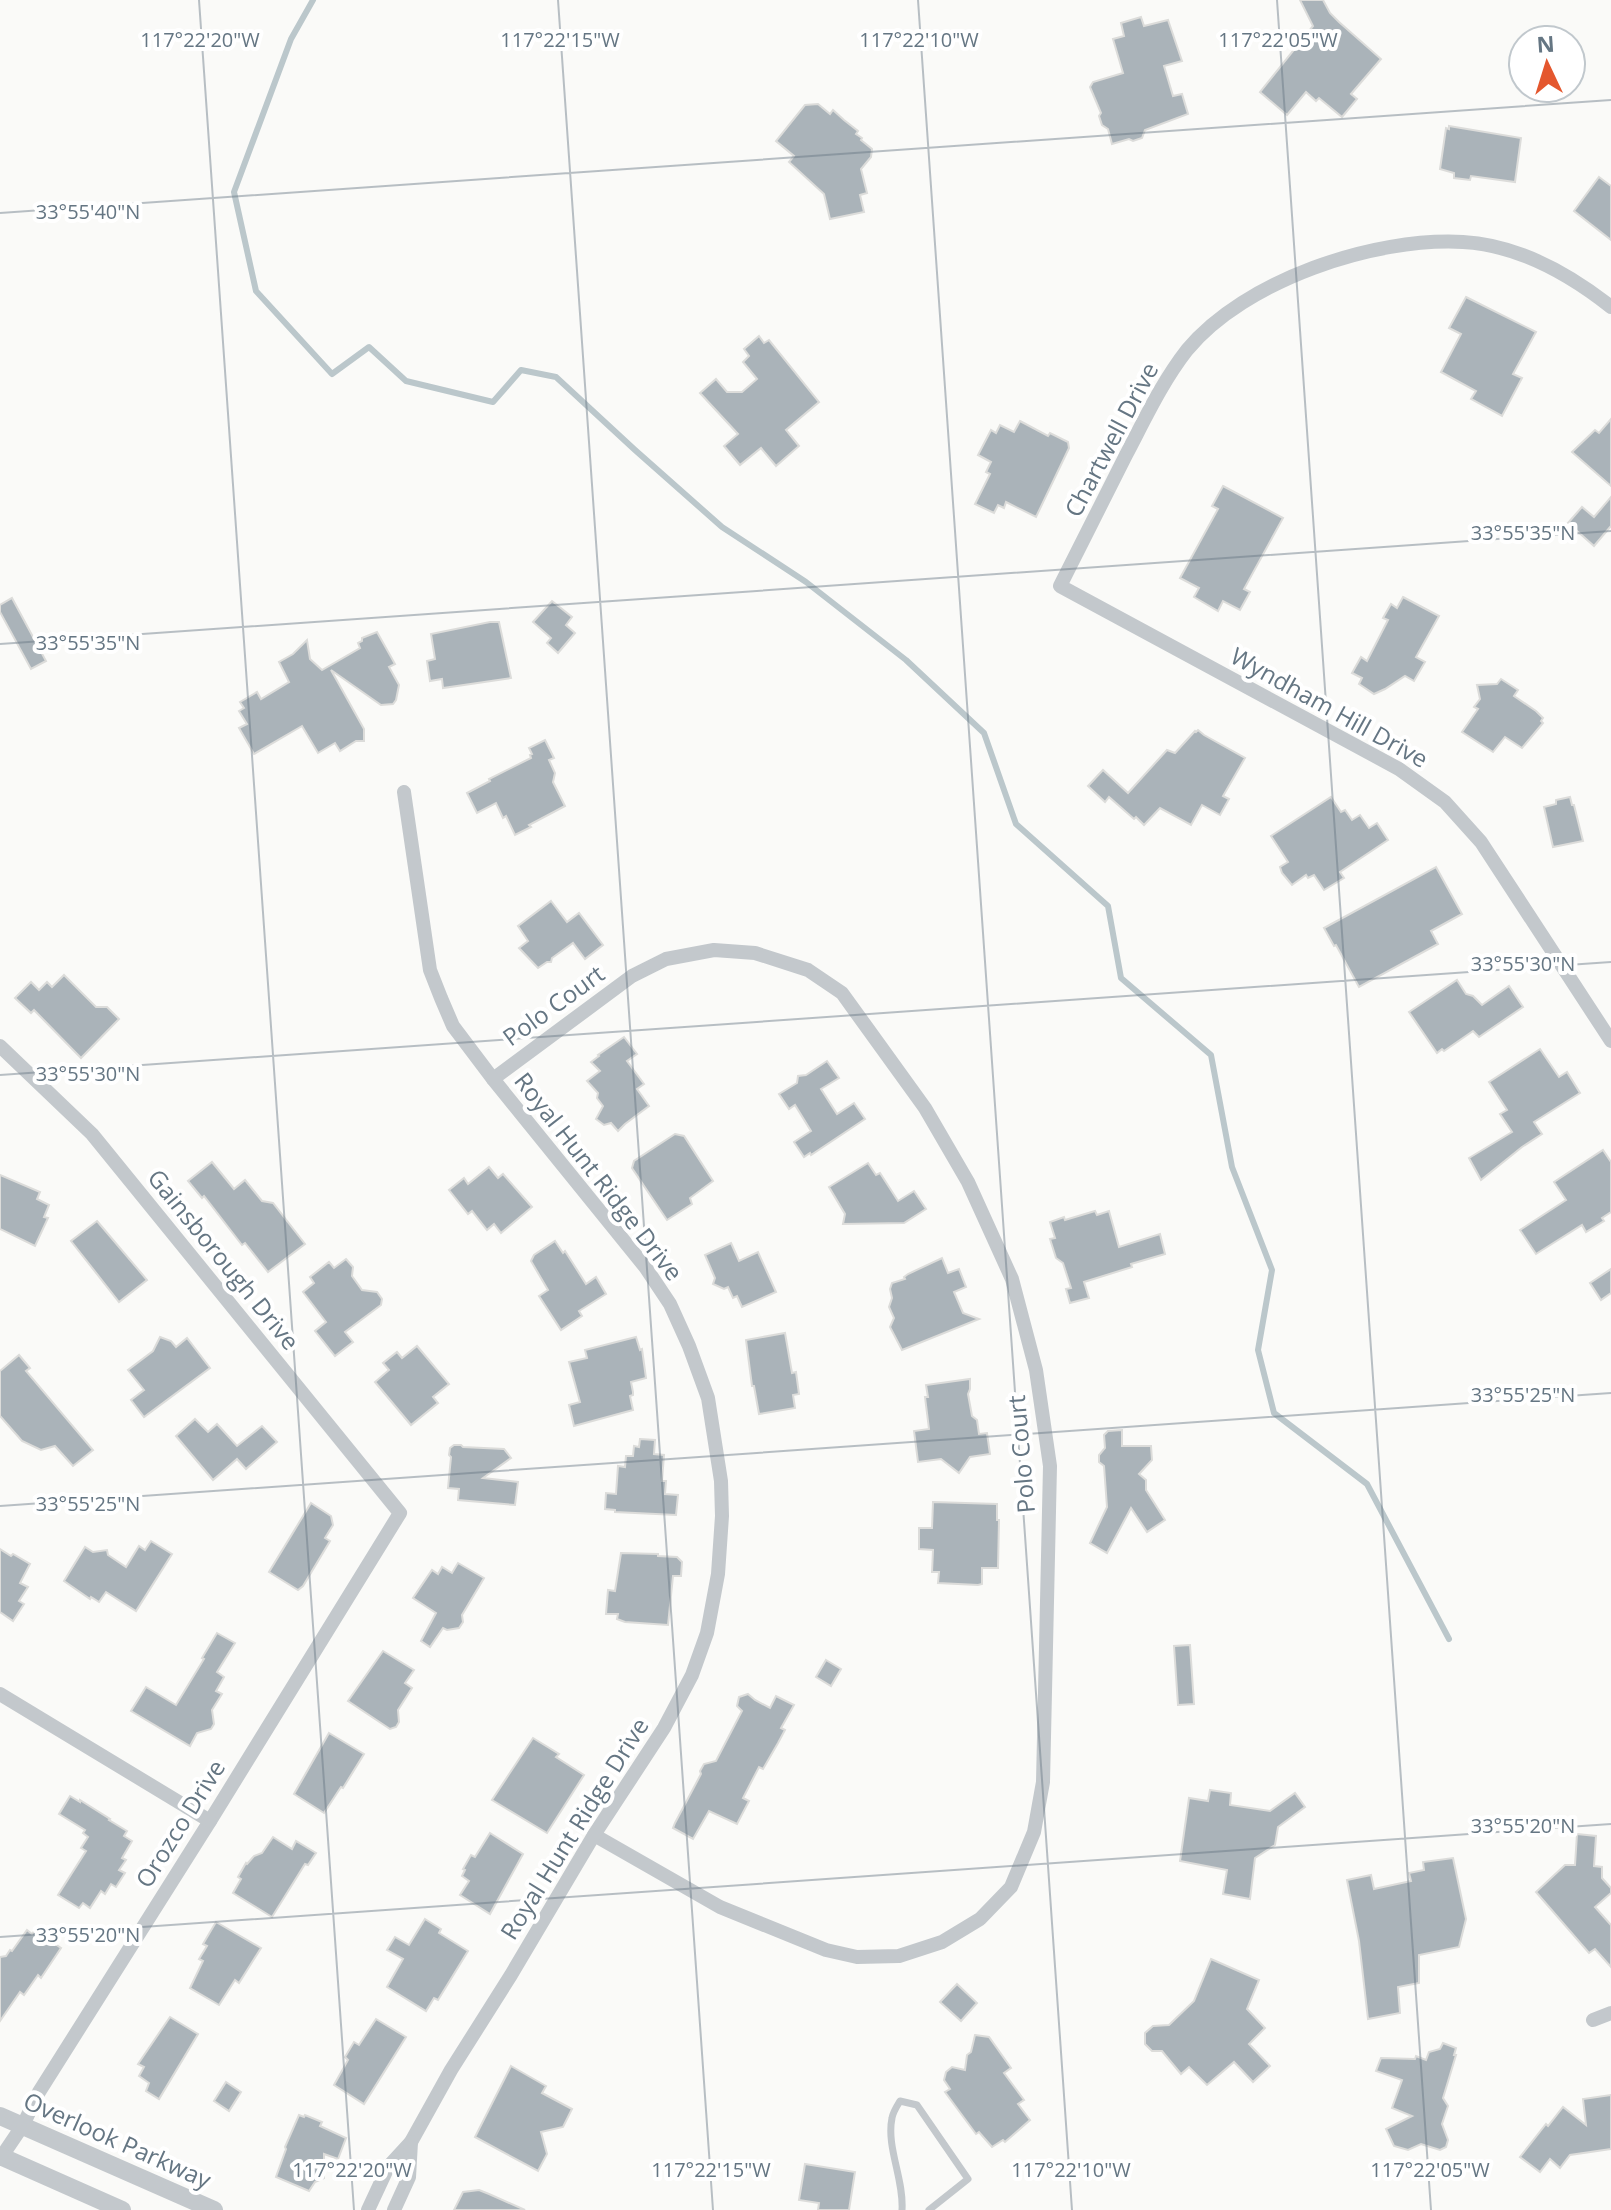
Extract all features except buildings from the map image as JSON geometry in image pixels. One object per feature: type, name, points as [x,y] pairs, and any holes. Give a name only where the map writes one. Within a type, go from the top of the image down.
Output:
[{"type":"street","name":"Chartwell Drive","points":[[1060,586],[1157,395],[1188,349],[1228,312],[1262,290],[1303,271],[1369,251],[1417,242],[1465,242],[1507,250],[1555,268],[1611,307]]},
{"type":"street","name":"Wyndham Hill Drive","points":[[1060,586],[1399,769],[1445,802],[1481,842],[1611,1041]]},
{"type":"street","name":"Royal Hunt Ridge Drive","points":[[368,2210],[388,2167],[411,2142],[451,2070],[594,1835],[664,1728],[692,1675],[707,1633],[718,1574],[722,1516],[721,1481],[708,1398],[670,1304],[609,1220],[453,1026],[430,970],[404,792]]},
{"type":"street","name":"Polo Court","points":[[493,1079],[632,976],[666,959],[714,950],[755,953],[808,970],[842,993],[925,1108],[968,1182],[1012,1279],[1036,1370],[1050,1466],[1043,1782],[1034,1832],[1011,1887],[980,1919],[942,1942],[899,1956],[857,1957],[826,1950],[720,1907],[594,1835]]},
{"type":"street","name":"Gainsborough Drive","points":[[0,1046],[92,1134],[400,1513]]},
{"type":"street","name":"Orozco Drive","points":[[0,2157],[23,2125],[39,2092],[400,1513]]},
{"type":"street","points":[[0,1694],[210,1821]]},
{"type":"street","points":[[1593,2020],[1611,2013]]},
{"type":"street","name":"Overlook Parkway","points":[[0,2116],[214,2210]]},
{"type":"street","name":"Royal Hunt Ridge Drive","points":[[394,2210],[409,2177],[411,2142]]},
{"type":"street","points":[[0,2157],[122,2210]]},
{"type":"lane","points":[[902,2210],[903,2199],[890,2138],[892,2116],[900,2101],[917,2105],[968,2179],[929,2210]]},
{"type":"waterway","points":[[313,0],[291,39],[234,192],[256,291],[332,374],[369,347],[406,381],[493,402],[521,370],[556,377],[722,527],[806,582],[906,660],[984,733],[1016,824],[1108,906],[1121,978],[1211,1055],[1232,1167],[1272,1270],[1258,1350],[1274,1413],[1367,1484],[1449,1639]]}]
